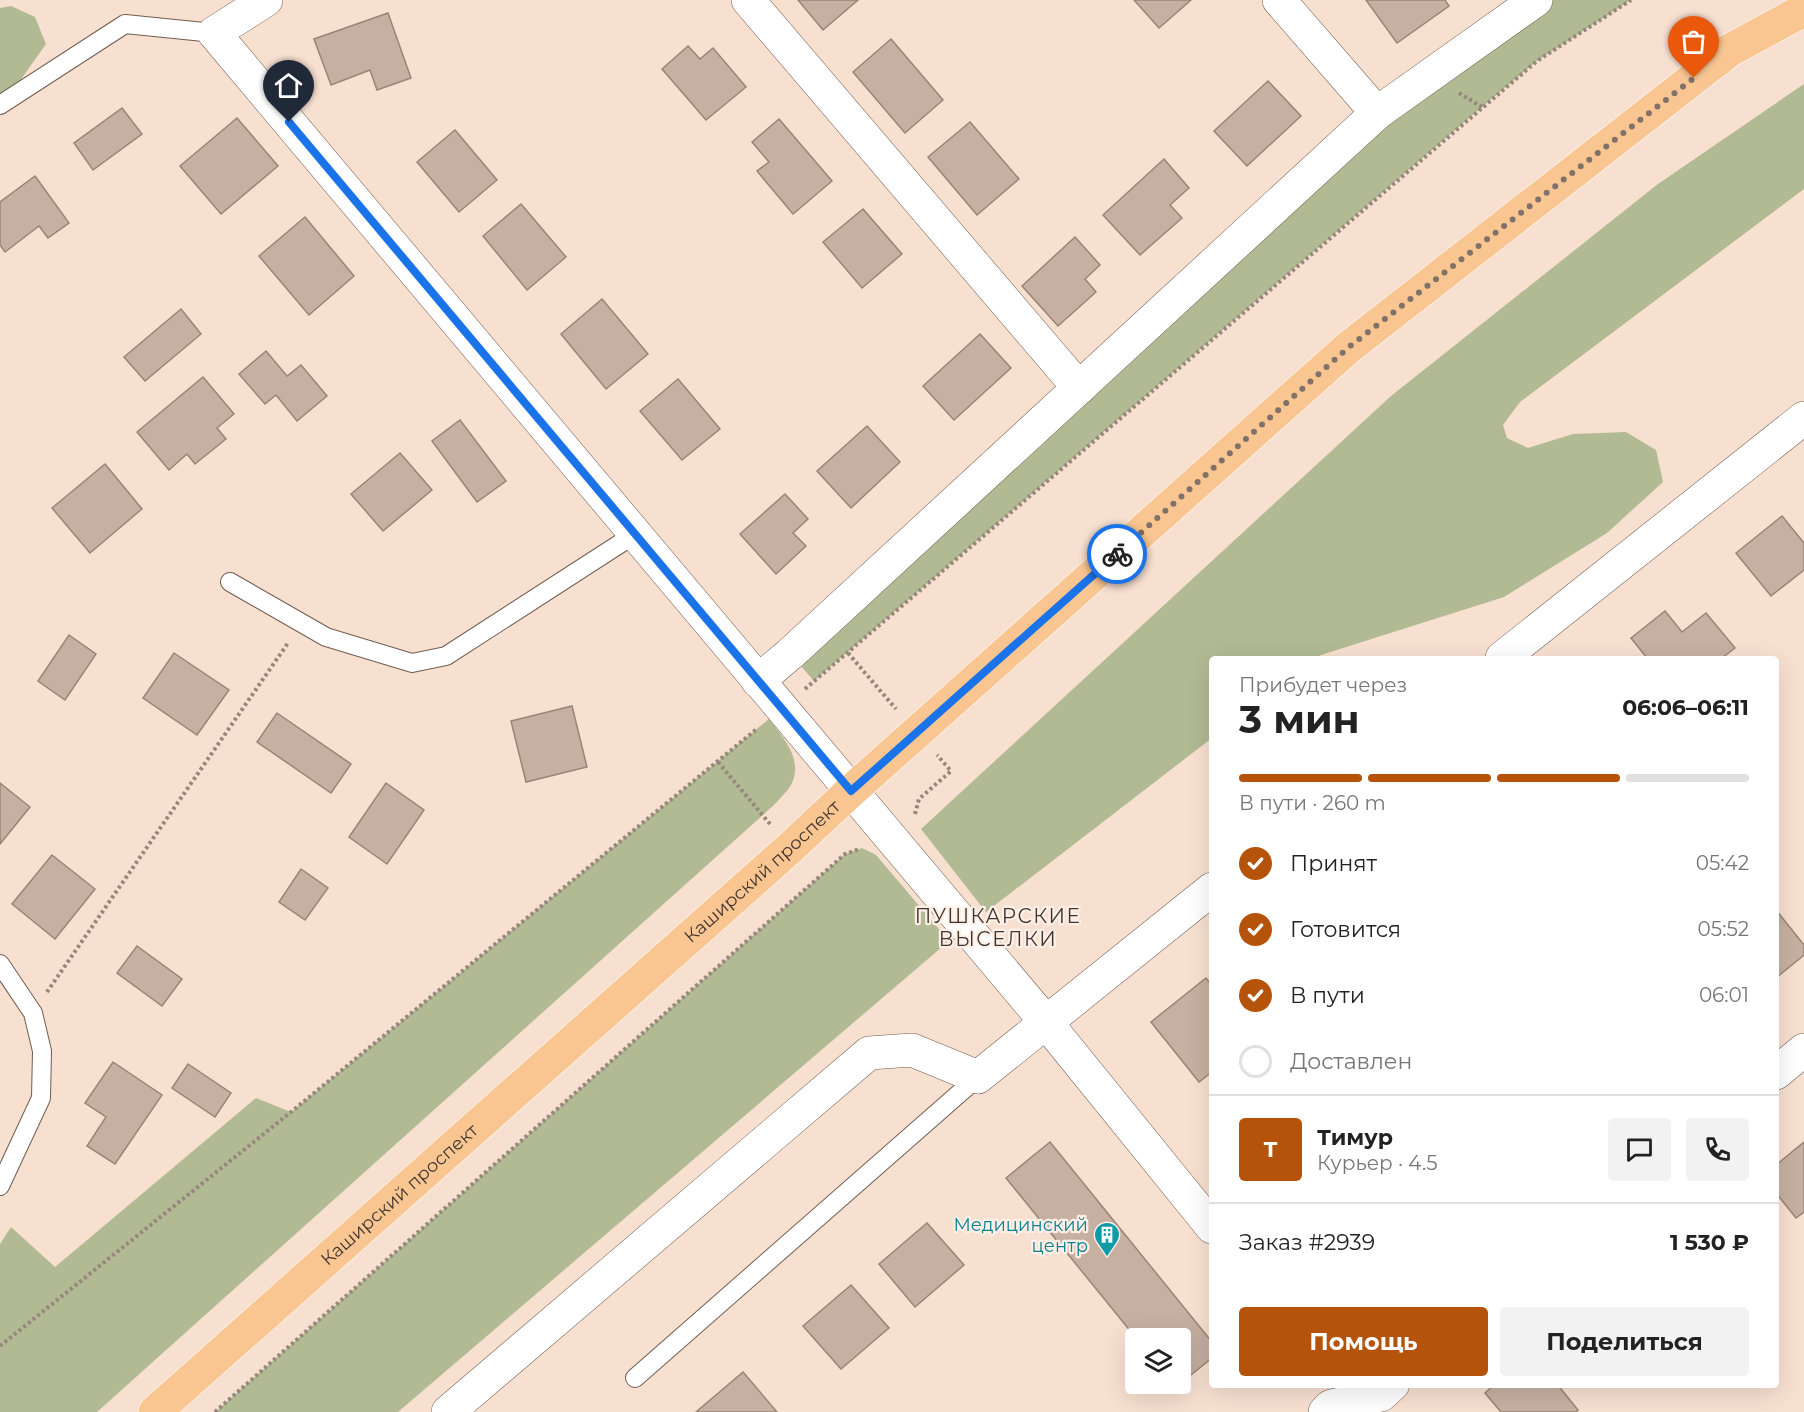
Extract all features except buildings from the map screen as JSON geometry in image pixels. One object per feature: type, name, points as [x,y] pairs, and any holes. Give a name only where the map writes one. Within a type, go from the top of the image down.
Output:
[{"type":"main road","name":"Каширский проспект","points":[[155,1412],[1349,347],[1730,50],[1804,10]]},
{"type":"street","points":[[266,0],[214,33],[1045,1022],[1209,1223]]},
{"type":"street","points":[[748,0],[1079,388]]},
{"type":"street","points":[[1279,0],[1377,113]]},
{"type":"street","points":[[758,681],[799,646],[1377,113],[1536,0]]},
{"type":"street","points":[[1505,656],[1804,418]]},
{"type":"street","points":[[448,1412],[869,1053],[912,1050],[978,1077],[1209,891]]},
{"type":"street","points":[[1779,1071],[1804,1050]]},
{"type":"lane","points":[[0,105],[125,24],[214,33]]},
{"type":"lane","points":[[230,582],[326,637],[412,663],[446,656],[635,534]]},
{"type":"lane","points":[[0,964],[33,1013],[42,1050],[41,1098],[0,1186]]},
{"type":"lane","points":[[635,1378],[978,1077]]},
{"type":"path","points":[[33,1013],[302,623]]},
{"type":"path","points":[[718,762],[817,879]]},
{"type":"path","points":[[215,1412],[845,854],[862,848],[869,851]]},
{"type":"green space","points":[[1536,0],[1631,0],[1537,61],[814,681],[790,654],[1377,113]]},
{"type":"green space","points":[[11,6],[35,17],[46,44],[5,102],[0,105],[0,8]]},
{"type":"green space","points":[[1804,84],[1804,189],[1520,402],[1503,425],[1507,438],[1528,448],[1573,434],[1626,432],[1656,450],[1663,482],[1607,533],[1504,597],[1319,656],[1209,656],[1209,740],[986,912],[921,829],[1391,396],[1658,184]]},
{"type":"green space","points":[[769,719],[790,749],[795,765],[792,783],[774,805],[97,1412],[0,1412],[0,1244],[11,1227],[55,1267],[256,1098],[291,1112]]},
{"type":"green space","points":[[862,848],[876,855],[949,941],[398,1412],[215,1412],[845,854]]},
{"type":"way so far","points":[[1117,554],[1349,347],[1694,78]]},
{"type":"place","name":"Медицинский центр","points":[[1107,1258]]},
{"type":"district","name":"ПУШКАРСКИЕ ВЫСЕЛКИ","points":[[998,928]]},
{"type":"route","points":[[289,122],[851,791],[1117,554]]}]
